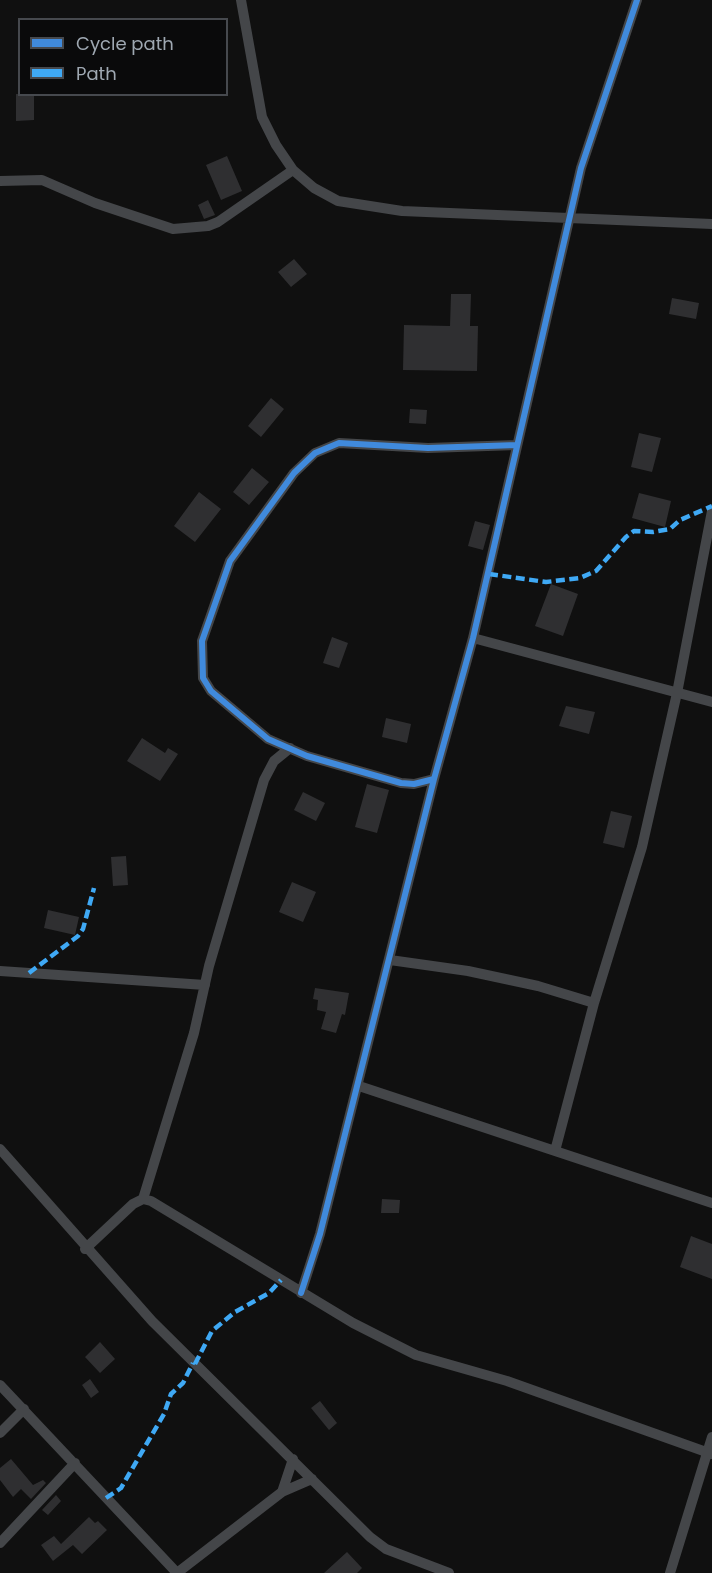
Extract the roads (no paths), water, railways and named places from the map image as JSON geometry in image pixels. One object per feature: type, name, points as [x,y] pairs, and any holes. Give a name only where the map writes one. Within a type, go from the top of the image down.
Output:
[{"type":"street","points":[[242,0],[262,117],[276,145],[293,170],[314,188],[339,201],[373,208],[568,220],[712,224]]},
{"type":"street","points":[[301,1293],[320,1234],[340,1149],[359,1086],[434,779],[473,638],[581,168],[637,0]]},
{"type":"street","points":[[0,182],[42,180],[95,203],[173,228],[208,226],[218,222],[293,170]]},
{"type":"street","points":[[434,779],[414,784],[402,783],[268,739],[211,691],[203,678],[201,662],[207,624],[230,561],[294,473],[315,453],[339,443],[428,448],[517,445]]},
{"type":"street","points":[[555,1150],[594,1003],[642,847],[677,693],[712,511]]},
{"type":"street","points":[[473,638],[712,702]]},
{"type":"street","points":[[143,1199],[151,1164],[194,1033],[205,985],[264,780],[274,761],[290,748]]},
{"type":"street","points":[[390,960],[468,971],[538,986],[594,1003]]},
{"type":"street","points":[[0,971],[205,985]]},
{"type":"street","points":[[359,1086],[712,1203]]},
{"type":"street","points":[[0,1149],[85,1249],[160,1330],[370,1537],[387,1549],[449,1573]]},
{"type":"street","points":[[85,1249],[133,1204],[143,1199],[151,1201],[301,1293],[416,1355],[507,1381],[710,1453]]},
{"type":"street","points":[[0,1385],[177,1573],[282,1492],[312,1479]]},
{"type":"street","points":[[0,1433],[24,1409]]},
{"type":"street","points":[[670,1573],[710,1453],[712,1437]]},
{"type":"street","points":[[282,1492],[293,1459]]},
{"type":"street","points":[[0,1543],[75,1463]]}]
